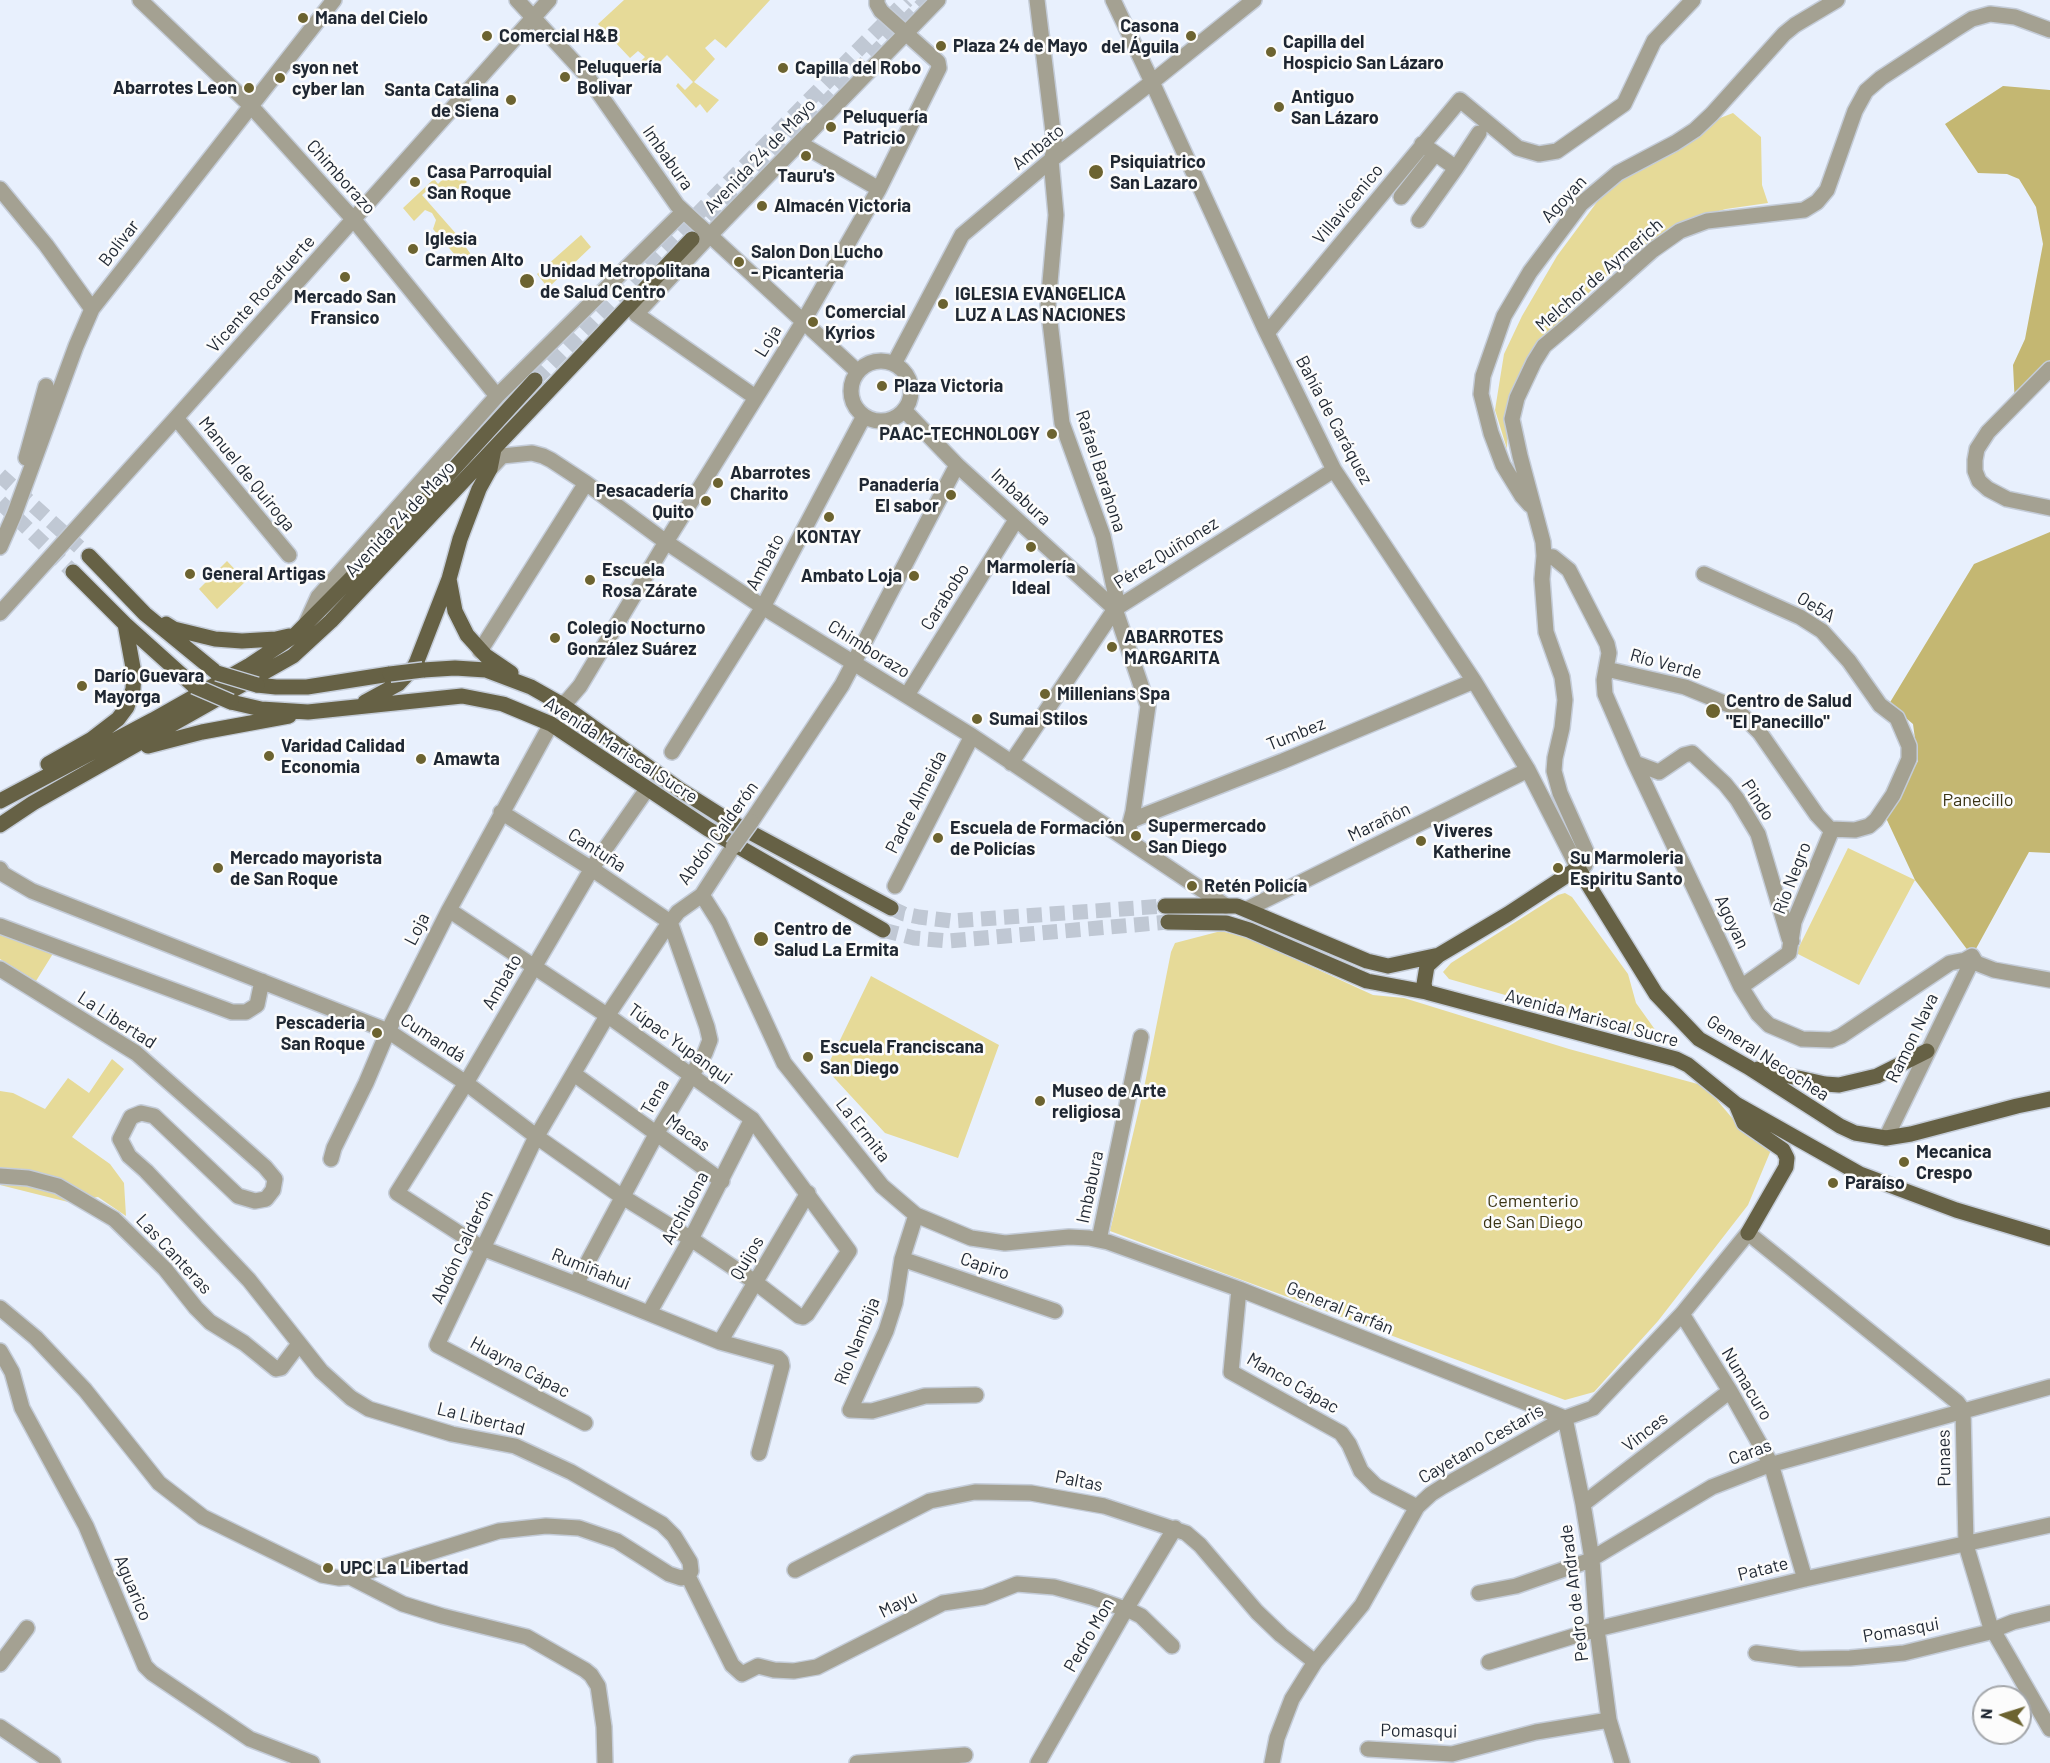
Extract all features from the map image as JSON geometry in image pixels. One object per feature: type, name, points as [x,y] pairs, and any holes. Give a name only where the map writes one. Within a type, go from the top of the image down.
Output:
[{"type":"main road","name":"Avenida 24 de Mayo","points":[[0,825],[33,803],[293,656],[331,621],[692,239]]},
{"type":"main road","name":"Avenida 24 de Mayo","points":[[3,799],[153,720],[250,665],[295,634],[385,544],[535,380]]},
{"type":"main road","points":[[351,708],[374,699],[398,684],[414,667],[449,579],[460,539],[479,489],[490,469],[494,448]]},
{"type":"main road","points":[[454,490],[479,489]]},
{"type":"main road","name":"Avenida Mariscal Sucre","points":[[89,556],[145,614],[217,673],[257,685],[307,687],[423,670],[455,668],[486,670],[531,687],[561,704],[679,789],[731,822],[891,908]]},
{"type":"main road","name":"Avenida Mariscal Sucre","points":[[73,572],[125,624],[194,686],[231,702],[261,708],[308,712],[462,696],[503,704],[551,724],[708,829],[883,930]]},
{"type":"main road","points":[[449,579],[455,612],[467,634],[480,651],[531,687]]},
{"type":"main road","points":[[145,614],[174,629],[215,639],[242,641],[276,639],[295,634]]},
{"type":"main road","points":[[3,799],[33,773],[92,739],[118,719],[127,707],[133,689],[134,673],[125,624]]},
{"type":"main road","points":[[128,751],[202,732],[308,712]]},
{"type":"main road","points":[[1426,992],[1424,984],[1427,966],[1440,955],[1578,868]]},
{"type":"main road","name":"General Necochea","points":[[1578,868],[1656,994],[1698,1039],[1748,1067],[1840,1126],[1855,1133],[1886,1138],[2050,1100]]},
{"type":"main road","points":[[1165,906],[1226,906],[1247,909],[1367,961],[1388,966],[1440,955]]},
{"type":"main road","name":"Avenida Mariscal Sucre","points":[[1168,922],[1226,922],[1354,977],[1426,992],[1668,1057],[1688,1065],[1736,1104],[1860,1174],[1956,1210],[2050,1238]]},
{"type":"main road","points":[[1748,1067],[1825,1084],[1839,1084],[1877,1076],[1926,1052]]},
{"type":"main road","points":[[1736,1104],[1744,1123],[1783,1150],[1787,1158],[1786,1167],[1748,1233]]},
{"type":"street","name":"Chimborazo","points":[[140,0],[250,105],[354,220],[497,396]]},
{"type":"street","name":"Bolívar","points":[[0,547],[92,309],[334,0]]},
{"type":"street","name":"Imbabura","points":[[517,0],[587,76],[683,212],[858,372]]},
{"type":"street","name":"Vicente Rocafuerte","points":[[0,613],[549,0]]},
{"type":"street","points":[[877,0],[881,11],[906,33],[938,0]]},
{"type":"street","name":"Rafael Barahona","points":[[1037,0],[1055,148],[1051,160],[1056,214],[1047,304],[1062,423],[1103,536],[1116,597],[1115,609],[1148,706],[1132,820],[1126,839]]},
{"type":"street","name":"Bahía de Caráquez","points":[[1113,0],[1267,333],[1334,470],[1474,681],[1528,770],[1578,868]]},
{"type":"street","name":"Ambato","points":[[894,364],[962,235],[1051,160],[1254,0]]},
{"type":"street","name":"Villavicenico","points":[[1267,333],[1460,100],[1518,148],[1539,154],[1557,151],[1624,104],[1654,41],[1693,0]]},
{"type":"street","name":"Agoyan","points":[[1534,509],[1522,496],[1503,465],[1491,433],[1481,394],[1483,376],[1504,316],[1530,272],[1581,204],[1618,173],[1695,130],[1784,34],[1837,0]]},
{"type":"street","name":"Melchor de Aymerich","points":[[1578,868],[1585,865],[1586,850],[1560,793],[1554,771],[1565,700],[1562,677],[1546,632],[1542,579],[1544,556],[1512,413],[1525,379],[1544,346],[1653,250],[1680,231],[1707,221],[1804,210],[1817,202],[1827,190],[1855,111],[1866,91],[1881,78],[1966,22],[1983,15],[2001,14],[2015,17],[2050,30]]},
{"type":"street","name":"Avenida 24 de Mayo","points":[[755,397],[636,314],[906,33]]},
{"type":"street","name":"Loja","points":[[561,704],[568,700],[580,686],[666,542],[803,322],[879,189],[939,68],[938,62],[906,33]]},
{"type":"street","points":[[1419,220],[1479,133]]},
{"type":"street","points":[[801,144],[879,189]]},
{"type":"street","points":[[1422,144],[1456,168]]},
{"type":"street","points":[[1401,197],[1435,154]]},
{"type":"street","points":[[0,189],[46,245],[92,309]]},
{"type":"street","name":"Avenida 24 de Mayo","points":[[307,622],[318,597],[497,396],[683,212]]},
{"type":"street","points":[[885,361],[894,364],[907,376],[910,385],[911,394],[904,410],[890,420],[881,422],[864,416],[852,400],[853,380],[866,365],[885,361]]},
{"type":"street","points":[[2050,369],[1988,432],[1977,449],[1975,460],[1975,471],[1979,481],[1988,489],[2007,499],[2050,507]]},
{"type":"street","points":[[14,515],[13,508],[46,386]]},
{"type":"street","name":"Imbabura","points":[[904,410],[957,465],[1115,609]]},
{"type":"street","name":"Ambato","points":[[672,752],[764,606],[864,416]]},
{"type":"street","name":"Manuel de Quiroga","points":[[176,418],[288,555]]},
{"type":"street","name":"Chimborazo","points":[[490,469],[502,456],[532,453],[543,456],[586,483],[666,542],[972,736],[1226,906]]},
{"type":"street","name":"Abdón Calderón","points":[[436,1345],[537,1137],[607,1016],[670,922],[678,912],[702,895],[836,695],[957,465]]},
{"type":"street","name":"Pérez Quiñonez","points":[[1011,763],[1115,609],[1334,470]]},
{"type":"street","points":[[480,651],[586,483]]},
{"type":"street","name":"Carabobo","points":[[907,695],[1016,520]]},
{"type":"street","name":"Agoyan","points":[[1544,556],[1553,557],[1569,570],[1607,644],[1609,653],[1605,693],[1635,763],[1741,987],[1758,1014],[1769,1025],[1802,1039],[1831,1040],[1950,963],[1972,956]]},
{"type":"street","name":"Oe5A","points":[[1704,574],[1800,616],[1822,631],[1849,661],[1880,705],[1897,718],[1906,735],[1909,746],[1906,770],[1876,820],[1869,826],[1855,830],[1832,830]]},
{"type":"street","name":"Río Verde","points":[[1606,669],[1685,687],[1734,707],[1760,733],[1816,815],[1832,830]]},
{"type":"street","name":"Tumbez","points":[[1132,820],[1282,761],[1474,681]]},
{"type":"street","name":"Loja","points":[[331,1159],[388,1031],[448,910],[551,724]]},
{"type":"street","name":"Padre Almeida","points":[[895,886],[972,736]]},
{"type":"street","name":"Pindo","points":[[1635,763],[1659,772],[1684,755],[1692,753],[1725,783],[1758,834],[1789,938],[1792,941]]},
{"type":"street","name":"Marañón","points":[[1247,909],[1528,770]]},
{"type":"street","name":"Ambato","points":[[396,1193],[466,1083],[592,869],[645,792]]},
{"type":"street","name":"Cantuña","points":[[501,812],[592,869],[670,922]]},
{"type":"street","name":"Río Negro","points":[[1741,987],[1787,956],[1792,941],[1794,922],[1832,830]]},
{"type":"street","name":"Cumandá","points":[[0,869],[3,874],[32,891],[388,1031],[466,1083],[537,1137],[623,1197],[691,1239],[803,1317]]},
{"type":"street","name":"La Ermita","points":[[702,895],[719,922],[784,1063],[882,1186],[915,1215],[971,1238],[1005,1243],[1069,1237],[1099,1240]]},
{"type":"street","name":"Túpac Yupanqui","points":[[448,910],[607,1016],[752,1119],[849,1251],[803,1317]]},
{"type":"street","name":"Tena","points":[[576,1284],[710,1041],[708,1028],[670,922]]},
{"type":"street","points":[[0,926],[232,1012],[246,1012],[257,1005],[262,981]]},
{"type":"street","points":[[1972,956],[1976,963],[1994,970],[2050,980]]},
{"type":"street","name":"Ramon Nava","points":[[1886,1138],[1969,967],[1972,956]]},
{"type":"street","name":"La Libertad","points":[[0,969],[136,1053],[275,1179],[273,1190],[266,1199],[255,1201],[238,1196],[154,1116],[141,1113],[131,1117],[120,1139],[129,1156],[249,1280],[321,1371],[351,1398],[369,1409],[452,1434],[515,1446],[571,1472],[662,1524],[674,1536],[687,1555],[691,1571],[688,1576]]},
{"type":"street","name":"Imbabura","points":[[1099,1240],[1141,1037]]},
{"type":"street","name":"Macas","points":[[574,1074],[722,1181]]},
{"type":"street","name":"Archidona","points":[[649,1313],[722,1181],[752,1119]]},
{"type":"street","name":"Las Canteras","points":[[0,1176],[28,1178],[58,1186],[114,1220],[165,1269],[210,1322],[244,1343],[276,1368],[281,1368],[299,1344]]},
{"type":"street","name":"Rumiñahui","points":[[396,1193],[482,1248],[720,1342],[778,1358],[782,1365],[759,1453]]},
{"type":"street","name":"Quijos","points":[[720,1342],[808,1193]]},
{"type":"street","name":"Río Nambija","points":[[915,1215],[902,1259],[895,1303],[886,1331],[850,1410],[872,1411],[925,1395],[976,1395]]},
{"type":"street","name":"Cayetano Cestaris","points":[[1272,1763],[1277,1738],[1292,1699],[1315,1662],[1362,1605],[1417,1507],[1442,1487],[1565,1418],[1593,1408],[1682,1314],[1748,1233]]},
{"type":"street","name":"Punaes","points":[[1748,1233],[1957,1402],[1963,1410],[1966,1545],[1992,1630],[2050,1729]]},
{"type":"street","name":"General Farfán","points":[[1099,1240],[1239,1289],[1565,1418]]},
{"type":"street","name":"Capiro","points":[[902,1259],[1055,1311]]},
{"type":"street","name":"Manco Cápac","points":[[1239,1289],[1231,1372],[1341,1433],[1349,1444],[1361,1471],[1376,1486],[1417,1507]]},
{"type":"street","points":[[0,1308],[36,1338],[85,1390],[159,1483],[203,1517],[322,1575],[350,1577],[499,1532],[546,1526],[579,1528],[617,1541],[669,1574],[681,1578],[688,1576]]},
{"type":"street","name":"Numacuro","points":[[1682,1314],[1730,1391],[1771,1464],[1805,1579]]},
{"type":"street","name":"Huayna Cápac","points":[[436,1345],[585,1423]]},
{"type":"street","name":"Aguarico","points":[[0,1351],[12,1372],[22,1408],[86,1526],[145,1666],[250,1739],[312,1763]]},
{"type":"street","name":"Caras","points":[[1479,1593],[1516,1586],[1550,1576],[1592,1559],[1712,1486],[1771,1464],[2050,1387]]},
{"type":"street","name":"Vinces","points":[[1583,1504],[1730,1391]]},
{"type":"street","name":"Pedro de Andrade","points":[[1565,1418],[1592,1559],[1609,1720],[1622,1763]]},
{"type":"street","name":"Paltas","points":[[795,1570],[930,1501],[975,1492],[1031,1492],[1104,1506],[1186,1533],[1200,1545],[1257,1612],[1315,1662]]},
{"type":"street","name":"Patate","points":[[1489,1662],[1598,1629],[1805,1579],[2050,1525]]},
{"type":"street","name":"Pedro Mon","points":[[1038,1763],[1175,1528]]},
{"type":"street","name":"Mayu","points":[[688,1576],[732,1665],[742,1674],[758,1666],[794,1671],[817,1667],[943,1603],[984,1597],[1017,1584],[1054,1587],[1126,1609],[1141,1616],[1172,1646]]},
{"type":"street","points":[[350,1577],[403,1604],[527,1637],[585,1670],[598,1686],[604,1727],[605,1763]]},
{"type":"street","name":"Pomasqui","points":[[1756,1653],[1800,1659],[1850,1658],[1904,1653],[2050,1613]]},
{"type":"street","points":[[0,1664],[27,1628]]},
{"type":"street","name":"Pomasqui","points":[[1368,1749],[1452,1754],[1536,1732],[1609,1720]]},
{"type":"street","points":[[0,1727],[53,1763]]},
{"type":"street","points":[[857,1763],[965,1755]]},
{"type":"green space","points":[[624,0],[770,0],[726,48],[715,39],[705,48],[715,59],[694,82],[719,100],[707,113],[700,104],[696,108],[676,86],[678,83],[685,90],[693,82],[667,55],[647,75],[637,65],[645,57],[638,51],[630,58],[598,24]]},
{"type":"green space","points":[[2003,86],[2050,90],[2050,369],[2015,406],[2013,365],[2025,339],[2043,244],[2036,207],[2019,179],[2007,174],[1978,173],[1945,124]]},
{"type":"green space","points":[[1733,113],[1761,137],[1762,185],[1768,203],[1726,209],[1690,219],[1659,236],[1604,278],[1569,312],[1538,348],[1508,416],[1507,449],[1495,410],[1504,354],[1522,316],[1557,256],[1600,198],[1618,181],[1688,144],[1715,120]]},
{"type":"green space","points":[[456,171],[467,182],[448,199],[444,196],[440,200],[429,189],[422,195],[458,236],[472,256],[461,262],[433,229],[436,220],[432,213],[425,210],[414,221],[403,208],[434,179],[438,184],[446,176]]},
{"type":"green space","points":[[581,235],[591,247],[548,288],[537,274]]},
{"type":"green space","name":"Panecillo","points":[[2050,532],[2050,853],[2029,852],[1972,956],[1915,880],[1886,818],[1918,761],[1913,724],[1889,704],[1974,564]]},
{"type":"green space","points":[[227,561],[246,581],[217,609],[199,589]]},
{"type":"green space","points":[[1848,848],[1915,880],[1859,985],[1796,953]]},
{"type":"green space","points":[[1565,893],[1572,897],[1628,974],[1636,1003],[1656,1031],[1653,1037],[1449,979],[1443,972],[1451,963],[1558,895]]},
{"type":"green space","name":"Cementerio de San Diego","points":[[1221,931],[1249,938],[1373,995],[1404,998],[1569,1049],[1705,1086],[1738,1125],[1771,1150],[1748,1205],[1658,1321],[1594,1392],[1565,1400],[1110,1231],[1144,1088],[1171,952],[1175,943]]},
{"type":"green space","points":[[0,932],[54,952],[36,981],[0,959]]},
{"type":"green space","points":[[871,976],[999,1045],[958,1158],[885,1133],[826,1069]]},
{"type":"green space","points":[[112,1059],[124,1069],[72,1137],[110,1164],[124,1183],[126,1216],[98,1197],[68,1202],[0,1185],[0,1091],[13,1093],[45,1109],[68,1078],[89,1093]]},
{"type":"tunnel","points":[[535,380],[907,0]]},
{"type":"tunnel","points":[[694,237],[927,0]]},
{"type":"tunnel","points":[[0,475],[89,556]]},
{"type":"tunnel","points":[[0,502],[73,572]]},
{"type":"tunnel","points":[[891,908],[904,914],[952,921],[1165,906]]},
{"type":"tunnel","points":[[883,930],[914,938],[948,941],[1168,922]]},
{"type":"place","name":"Mana del Cielo","points":[[303,18]]},
{"type":"place","name":"Comercial H&B","points":[[487,36]]},
{"type":"place","name":"Casona del Águila","points":[[1191,36]]},
{"type":"place","name":"Plaza 24 de Mayo","points":[[941,46]]},
{"type":"place","name":"Capilla del Hospicio San Lázaro","points":[[1271,52]]},
{"type":"place","name":"Capilla del Robo","points":[[783,68]]},
{"type":"place","name":"Peluquería Bolivar","points":[[565,77]]},
{"type":"place","name":"syon net cyber lan","points":[[280,78]]},
{"type":"place","name":"Abarrotes Leon","points":[[249,88]]},
{"type":"place","name":"Santa Catalina de Siena","points":[[511,100]]},
{"type":"place","name":"Antiguo San Lázaro","points":[[1279,107]]},
{"type":"place","name":"Peluquería Patricio","points":[[831,127]]},
{"type":"place","name":"Tauru's","points":[[806,156]]},
{"type":"place","name":"Psiquiatrico San Lazaro","points":[[1096,172]]},
{"type":"place","name":"Casa Parroquial San Roque","points":[[415,182]]},
{"type":"place","name":"Almacén Victoria","points":[[762,206]]},
{"type":"place","name":"Iglesia Carmen Alto","points":[[413,249]]},
{"type":"place","name":"Salon Don Lucho - Picanteria","points":[[739,262]]},
{"type":"place","name":"Mercado San Fransico","points":[[345,277]]},
{"type":"place","name":"Unidad Metropolitana de Salud Centro","points":[[527,281]]},
{"type":"place","name":"IGLESIA EVANGELICA LUZ A LAS NACIONES","points":[[943,304]]},
{"type":"place","name":"Comercial Kyrios","points":[[813,322]]},
{"type":"place","name":"Plaza Victoria","points":[[882,386]]},
{"type":"place","name":"PAAC-TECHNOLOGY","points":[[1052,434]]},
{"type":"place","name":"Abarrotes Charito","points":[[718,483]]},
{"type":"place","name":"Panadería El sabor","points":[[951,495]]},
{"type":"place","name":"Pesacadería Quito","points":[[706,501]]},
{"type":"place","name":"KONTAY","points":[[829,517]]},
{"type":"place","name":"Marmolería Ideal","points":[[1031,547]]},
{"type":"place","name":"General Artigas","points":[[190,574]]},
{"type":"place","name":"Ambato Loja","points":[[914,576]]},
{"type":"place","name":"Escuela Rosa Zárate","points":[[590,580]]},
{"type":"place","name":"Colegio Nocturno González Suárez","points":[[555,638]]},
{"type":"place","name":"ABARROTES MARGARITA","points":[[1112,647]]},
{"type":"place","name":"Darío Guevara Mayorga","points":[[82,686]]},
{"type":"place","name":"Millenians Spa","points":[[1045,694]]},
{"type":"place","name":"Centro de Salud \"El Panecillo\"","points":[[1713,711]]},
{"type":"place","name":"Sumai Stilos","points":[[977,719]]},
{"type":"place","name":"Varidad Calidad Economia","points":[[269,756]]},
{"type":"place","name":"Amawta","points":[[421,759]]},
{"type":"place","name":"Supermercado San Diego","points":[[1136,836]]},
{"type":"place","name":"Escuela de Formación de Policías","points":[[938,838]]},
{"type":"place","name":"Viveres Katherine","points":[[1421,841]]},
{"type":"place","name":"Mercado mayorista de San Roque","points":[[218,868]]},
{"type":"place","name":"Su Marmoleria Espiritu Santo","points":[[1558,868]]},
{"type":"place","name":"Retén Policía","points":[[1192,886]]},
{"type":"place","name":"Centro de Salud La Ermita","points":[[761,939]]},
{"type":"place","name":"Pescaderia San Roque","points":[[377,1033]]},
{"type":"place","name":"Escuela Franciscana San Diego","points":[[808,1057]]},
{"type":"place","name":"Museo de Arte religiosa","points":[[1040,1101]]},
{"type":"place","name":"Mecanica Crespo","points":[[1904,1162]]},
{"type":"place","name":"Paraíso","points":[[1833,1183]]},
{"type":"place","name":"UPC La Libertad","points":[[328,1568]]}]
